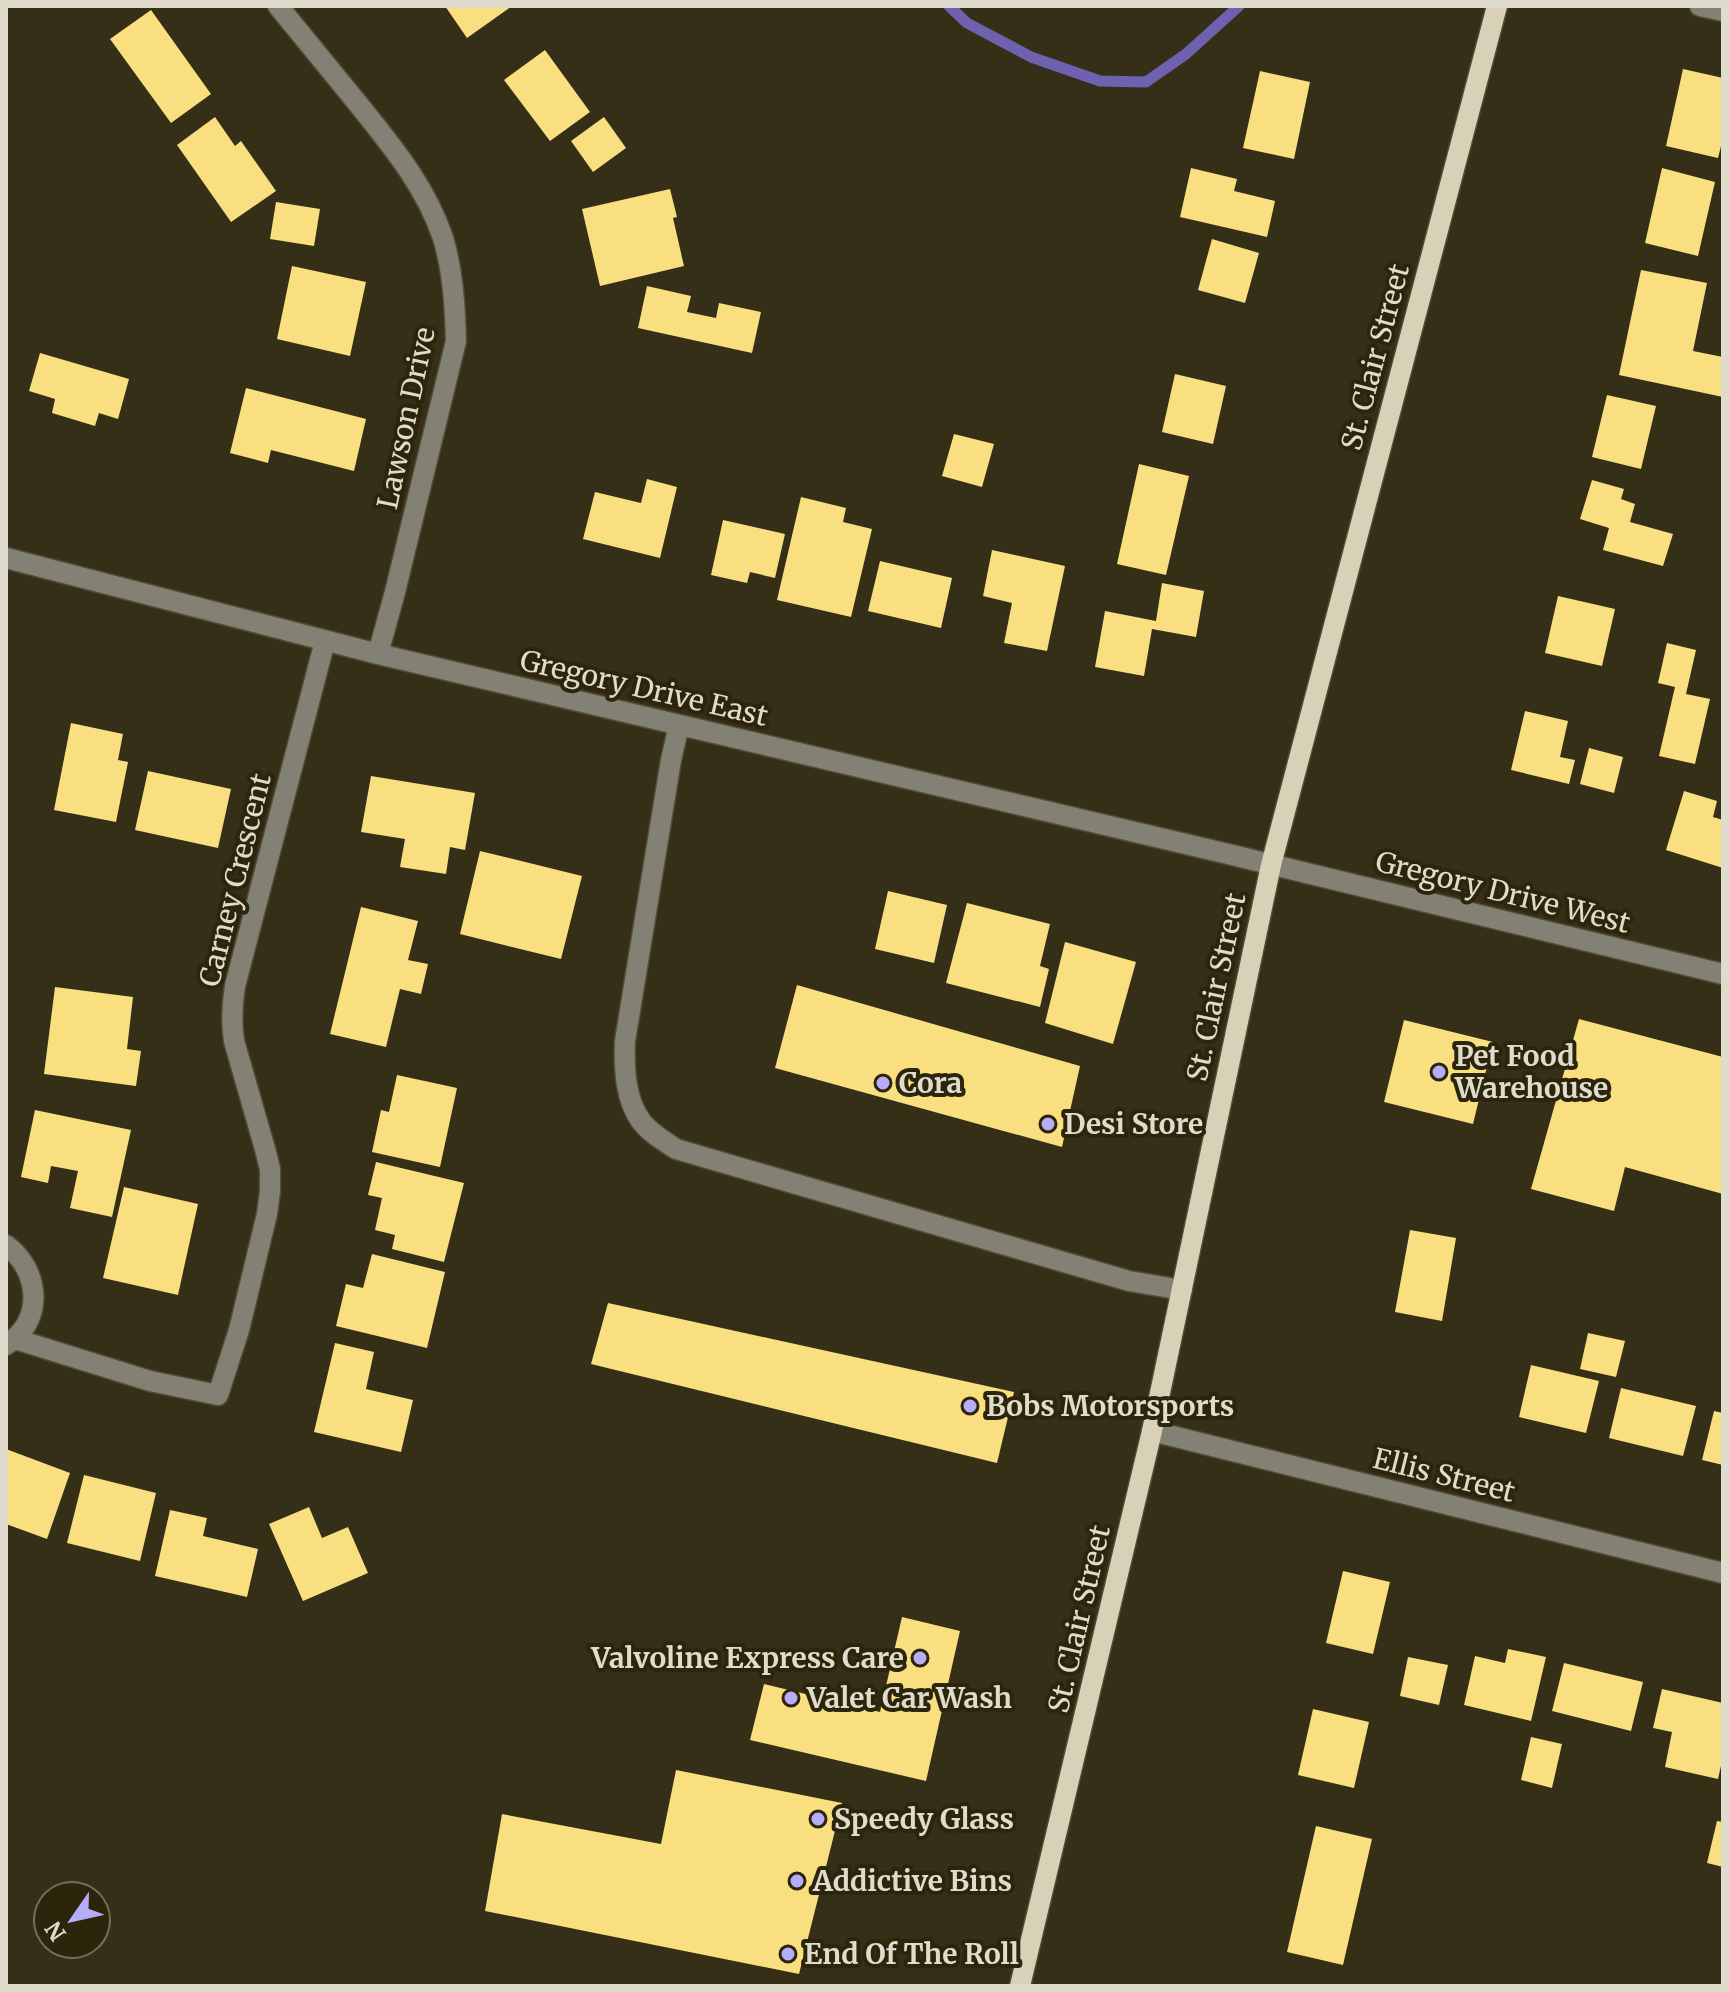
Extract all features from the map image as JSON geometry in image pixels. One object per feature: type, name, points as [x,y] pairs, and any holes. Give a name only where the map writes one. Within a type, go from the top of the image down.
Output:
[{"type":"main road","name":"St. Clair Street","points":[[1020,1986],[1152,1431],[1271,865],[1497,6]]},
{"type":"street","name":"Lawson Drive","points":[[278,6],[414,177],[435,217],[451,274],[456,341],[378,654]]},
{"type":"street","points":[[1700,6],[1723,11]]},
{"type":"street","name":"Gregory Drive East","points":[[6,558],[378,654],[1271,865]]},
{"type":"street","name":"Carney Crescent","points":[[6,1245],[17,1253],[28,1269],[34,1288],[26,1325],[11,1342],[150,1381],[218,1395],[239,1330],[270,1191],[270,1169],[234,1041],[232,1005],[325,641]]},
{"type":"street","points":[[679,725],[625,1041],[627,1083],[631,1102],[642,1122],[676,1149],[1129,1281],[1182,1290]]},
{"type":"street","name":"Gregory Drive West","points":[[1271,865],[1723,974]]},
{"type":"street","name":"Ellis Street","points":[[1152,1431],[1723,1573]]},
{"type":"building","points":[[445,6],[512,6],[467,38]]},
{"type":"building","points":[[151,10],[211,94],[171,123],[110,39]]},
{"type":"building","points":[[545,50],[590,112],[550,141],[504,80]]},
{"type":"building","points":[[1683,69],[1723,78],[1723,138],[1718,158],[1666,146]]},
{"type":"building","points":[[1260,71],[1310,82],[1294,159],[1243,148]]},
{"type":"building","points":[[215,117],[235,146],[241,141],[276,191],[231,222],[177,145]]},
{"type":"building","points":[[604,117],[626,148],[593,172],[571,141]]},
{"type":"building","points":[[1191,168],[1237,179],[1234,191],[1275,201],[1267,237],[1180,217]]},
{"type":"building","points":[[1662,168],[1715,182],[1698,256],[1645,243]]},
{"type":"building","points":[[670,189],[684,266],[600,286],[582,209]]},
{"type":"building","points":[[276,202],[320,209],[314,246],[270,239]]},
{"type":"building","points":[[1212,239],[1259,253],[1245,303],[1198,290]]},
{"type":"building","points":[[292,266],[366,282],[350,356],[277,339]]},
{"type":"building","points":[[1641,270],[1707,283],[1693,351],[1723,357],[1723,397],[1619,375]]},
{"type":"building","points":[[647,286],[691,296],[687,312],[716,318],[719,303],[761,312],[752,353],[638,328]]},
{"type":"building","points":[[40,353],[129,379],[118,419],[99,413],[95,426],[52,413],[55,399],[29,391]]},
{"type":"building","points":[[1175,374],[1226,386],[1213,444],[1162,432]]},
{"type":"building","points":[[246,388],[366,419],[354,471],[271,450],[268,463],[230,453]]},
{"type":"building","points":[[1607,395],[1656,406],[1641,469],[1592,457]]},
{"type":"building","points":[[954,434],[994,444],[982,487],[942,476]]},
{"type":"building","points":[[1139,464],[1189,476],[1166,575],[1117,564]]},
{"type":"building","points":[[647,479],[677,487],[660,558],[583,539],[595,492],[641,503]]},
{"type":"building","points":[[1592,480],[1624,489],[1621,499],[1635,504],[1630,522],[1673,534],[1663,566],[1603,550],[1609,528],[1580,519]]},
{"type":"building","points":[[801,497],[846,508],[843,522],[872,529],[851,617],[777,600]]},
{"type":"building","points":[[723,520],[785,534],[775,578],[750,572],[747,583],[711,575]]},
{"type":"building","points":[[992,550],[1065,566],[1047,651],[1004,643],[1012,603],[983,596]]},
{"type":"building","points":[[880,561],[952,578],[941,628],[868,611]]},
{"type":"building","points":[[1162,583],[1204,591],[1196,637],[1152,629],[1144,676],[1095,667],[1105,611],[1156,621]]},
{"type":"building","points":[[1558,596],[1615,609],[1602,666],[1545,653]]},
{"type":"building","points":[[1667,643],[1696,650],[1686,694],[1710,699],[1695,764],[1659,756],[1675,687],[1658,683]]},
{"type":"building","points":[[1525,711],[1568,721],[1560,757],[1575,760],[1569,784],[1511,770]]},
{"type":"building","points":[[71,723],[123,734],[118,760],[128,762],[116,822],[54,810]]},
{"type":"building","points":[[1589,748],[1623,757],[1614,793],[1580,784]]},
{"type":"building","points":[[148,771],[231,789],[218,848],[135,830]]},
{"type":"building","points":[[371,776],[475,793],[465,850],[450,847],[446,874],[400,867],[405,839],[361,832]]},
{"type":"building","points":[[1684,791],[1717,801],[1713,817],[1723,820],[1723,868],[1666,850]]},
{"type":"building","points":[[480,851],[582,876],[561,959],[460,934]]},
{"type":"building","points":[[888,891],[947,905],[934,963],[875,949]]},
{"type":"building","points":[[967,903],[1050,924],[1040,966],[1049,969],[1040,1007],[946,983]]},
{"type":"building","points":[[361,907],[418,921],[408,960],[428,964],[421,994],[400,989],[386,1047],[330,1034]]},
{"type":"building","points":[[1065,942],[1136,962],[1113,1044],[1045,1023]]},
{"type":"building","points":[[797,985],[1080,1066],[1062,1147],[775,1068]]},
{"type":"building","points":[[55,987],[133,997],[127,1049],[141,1051],[136,1086],[44,1074]]},
{"type":"building","points":[[1579,1019],[1723,1057],[1723,1194],[1625,1167],[1614,1211],[1531,1189]]},
{"type":"building","name":"Pet Food Warehouse","points":[[1404,1020],[1493,1042],[1473,1124],[1384,1102]]},
{"type":"building","points":[[397,1075],[457,1088],[440,1167],[372,1152],[381,1110],[389,1112]]},
{"type":"building","points":[[35,1110],[131,1130],[112,1217],[70,1208],[78,1171],[51,1166],[48,1183],[21,1177]]},
{"type":"building","points":[[376,1162],[464,1183],[444,1262],[392,1249],[395,1235],[375,1230],[382,1198],[368,1195]]},
{"type":"building","points":[[124,1187],[198,1204],[178,1295],[103,1278]]},
{"type":"building","points":[[1410,1230],[1456,1238],[1442,1321],[1395,1312]]},
{"type":"building","points":[[372,1254],[445,1272],[427,1348],[336,1326],[346,1284],[363,1288]]},
{"type":"building","points":[[608,1303],[1014,1392],[997,1463],[591,1364]]},
{"type":"building","points":[[1588,1333],[1625,1341],[1616,1377],[1580,1369]]},
{"type":"building","points":[[335,1343],[374,1352],[366,1389],[413,1400],[401,1452],[314,1432]]},
{"type":"building","points":[[1531,1365],[1599,1381],[1586,1433],[1519,1417]]},
{"type":"building","points":[[1621,1388],[1696,1406],[1683,1456],[1609,1438]]},
{"type":"building","points":[[1714,1411],[1723,1413],[1723,1465],[1702,1460]]},
{"type":"building","points":[[6,1449],[70,1473],[47,1539],[6,1524]]},
{"type":"building","points":[[84,1475],[156,1493],[140,1561],[67,1543]]},
{"type":"building","points":[[309,1507],[322,1538],[348,1527],[368,1573],[303,1601],[269,1524]]},
{"type":"building","points":[[170,1510],[207,1518],[203,1536],[258,1549],[247,1597],[155,1576]]},
{"type":"building","points":[[1343,1571],[1390,1582],[1373,1654],[1326,1643]]},
{"type":"building","name":"Valet Car Wash","points":[[902,1617],[960,1631],[926,1781],[750,1740],[764,1684],[880,1712]]},
{"type":"building","points":[[1508,1649],[1546,1657],[1531,1721],[1464,1705],[1475,1656],[1505,1663]]},
{"type":"building","points":[[1408,1657],[1448,1665],[1439,1705],[1400,1696]]},
{"type":"building","points":[[1564,1663],[1643,1682],[1631,1731],[1552,1711]]},
{"type":"building","points":[[1662,1689],[1723,1703],[1723,1757],[1718,1779],[1665,1767],[1672,1732],[1653,1728]]},
{"type":"building","points":[[1313,1709],[1369,1722],[1354,1788],[1298,1775]]},
{"type":"building","points":[[1531,1737],[1562,1744],[1552,1788],[1521,1780]]},
{"type":"building","points":[[676,1770],[842,1803],[799,1974],[485,1911],[502,1814],[661,1844]]},
{"type":"building","points":[[1717,1821],[1723,1822],[1723,1867],[1707,1863]]},
{"type":"building","points":[[1316,1826],[1372,1839],[1343,1965],[1287,1952]]},
{"type":"waterway","points":[[949,6],[967,23],[1031,57],[1100,81],[1146,82],[1186,54],[1239,6]]},
{"type":"place","name":"Pet Food Warehouse","points":[[1439,1072]]},
{"type":"place","name":"Cora","points":[[883,1083]]},
{"type":"place","name":"Desi Store","points":[[1048,1124]]},
{"type":"place","name":"Bobs Motorsports","points":[[970,1406]]},
{"type":"place","name":"Valvoline Express Care","points":[[920,1658]]},
{"type":"place","name":"Valet Car Wash","points":[[791,1698]]},
{"type":"place","name":"Speedy Glass","points":[[818,1819]]},
{"type":"place","name":"Addictive Bins","points":[[797,1881]]},
{"type":"place","name":"End Of The Roll","points":[[788,1954]]}]
